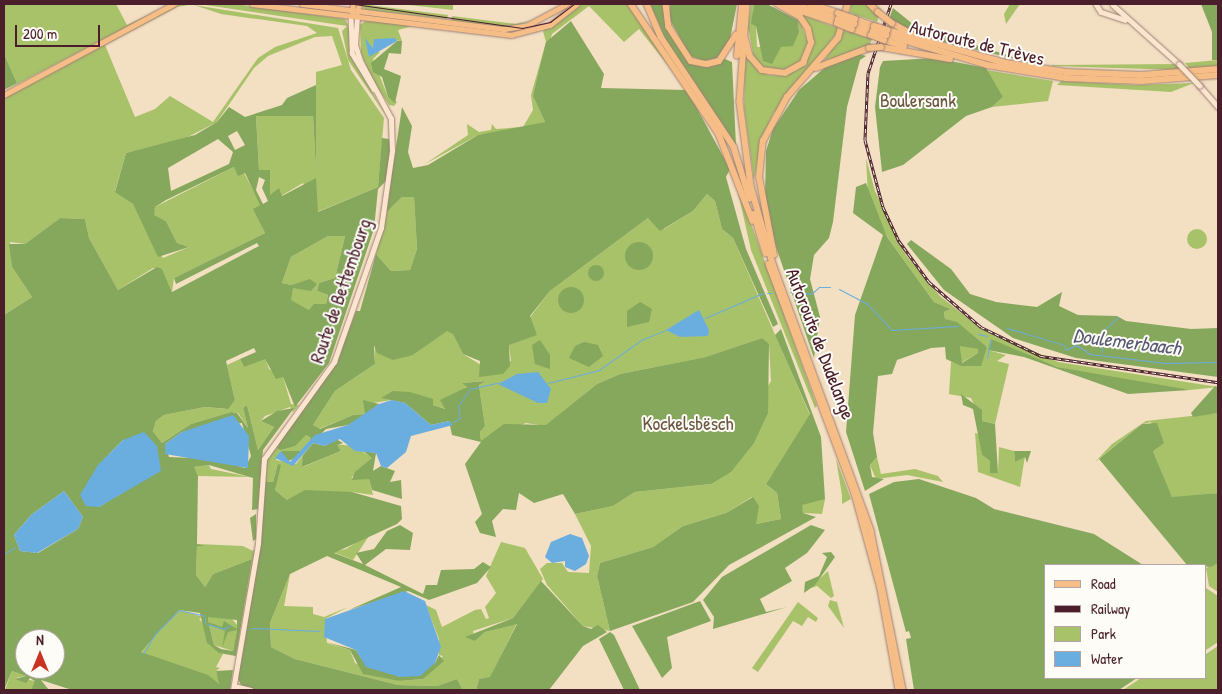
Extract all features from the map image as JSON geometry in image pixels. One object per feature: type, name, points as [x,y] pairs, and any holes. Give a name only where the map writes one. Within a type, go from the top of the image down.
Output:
[{"type":"highway","points":[[631,4],[719,134],[761,240]]},
{"type":"highway","points":[[647,4],[661,37],[734,147],[752,206]]},
{"type":"highway","points":[[666,4],[666,20],[678,47],[700,64],[726,56],[741,26]]},
{"type":"highway","name":"Autoroute de Dudelange","points":[[742,4],[738,126],[752,206],[761,240],[855,494],[881,589],[899,690]]},
{"type":"highway","name":"Autoroute de Dudelange","points":[[747,4],[741,26],[740,68],[743,139],[756,205],[778,276],[866,515],[890,606],[904,690]]},
{"type":"highway","points":[[741,26],[748,51],[757,66],[776,74],[798,67],[810,49],[808,30],[800,18],[778,4]]},
{"type":"highway","points":[[778,4],[838,18],[935,55]]},
{"type":"highway","name":"Autoroute de Trèves","points":[[795,4],[886,35],[1022,72],[1125,81],[1218,75]]},
{"type":"highway","name":"Autoroute de Trèves","points":[[811,4],[838,18]]},
{"type":"highway","points":[[822,4],[838,18]]},
{"type":"highway","points":[[778,276],[760,189],[761,153],[772,120],[838,38],[848,4]]},
{"type":"highway","points":[[870,4],[892,22],[943,47]]},
{"type":"highway","name":"Autoroute de Trèves","points":[[886,35],[1006,63],[1076,73],[1141,75],[1218,69]]},
{"type":"highway","points":[[812,70],[869,48],[881,47],[935,55],[1022,72]]},
{"type":"main road","points":[[4,94],[174,4]]},
{"type":"main road","points":[[252,4],[511,35],[550,25],[577,4]]},
{"type":"main road","points":[[302,4],[504,29],[528,25],[567,4]]},
{"type":"main road","points":[[353,4],[354,17]]},
{"type":"main road","points":[[354,17],[358,11],[359,4]]},
{"type":"main road","points":[[1108,12],[1113,4],[1132,24],[1179,64],[1218,107]]},
{"type":"main road","points":[[1097,5],[1132,24]]},
{"type":"main road","name":"Route de Bettembourg","points":[[234,688],[258,543],[264,459],[334,362],[380,234],[393,145],[391,116],[356,50],[354,17]]},
{"type":"main road","points":[[234,688],[250,690]]},
{"type":"green space","points":[[4,4],[116,4],[127,25],[171,4],[4,91],[17,83],[4,54]]},
{"type":"green space","points":[[179,4],[194,4],[177,7],[105,45],[135,117],[155,109],[170,96],[213,122],[258,58],[275,47],[317,33],[307,26],[221,14],[194,5],[338,28],[351,70],[384,118],[378,187],[317,212],[303,183],[281,196],[270,195],[270,170],[259,170],[256,116],[313,116],[316,171],[316,72],[342,65],[332,36],[315,37],[268,56],[254,68],[217,122],[184,139],[126,153],[115,191],[133,204],[163,258],[189,247],[177,243],[166,221],[153,215],[155,207],[234,167],[244,173],[261,205],[254,209],[265,233],[174,278],[172,292],[162,270],[153,268],[118,290],[89,238],[85,219],[60,218],[25,244],[10,242],[12,267],[32,297],[4,315],[4,98]]},
{"type":"green space","points":[[199,4],[236,4],[345,19],[348,25],[355,63],[387,117],[348,60],[342,31],[347,26]]},
{"type":"green space","points":[[361,4],[448,15],[447,19],[365,10]]},
{"type":"green space","points":[[401,4],[453,4],[453,10]]},
{"type":"green space","points":[[580,4],[628,4],[678,78],[639,29],[624,42],[589,6],[552,34],[533,96],[545,122],[524,129],[478,135],[425,164],[468,135],[467,124],[479,132],[491,130],[492,124],[496,129],[523,127],[533,110],[531,95],[546,42],[543,31]]},
{"type":"green space","points":[[650,4],[663,4],[670,35],[691,63],[704,67],[725,59],[732,62],[736,146],[665,38]]},
{"type":"green space","points":[[670,4],[737,4],[730,39],[718,58],[704,61],[690,56],[670,20]]},
{"type":"green space","points":[[751,4],[767,4],[754,5],[752,24],[756,25],[757,47],[781,47],[799,32],[798,20],[801,23],[808,43],[799,63],[783,71],[764,68],[754,58],[748,28]]},
{"type":"green space","points":[[767,4],[798,20],[799,32],[793,46],[781,47],[772,64],[763,61],[756,26],[751,24],[754,5]]},
{"type":"green space","points":[[851,4],[866,4],[879,16],[877,22],[850,13]]},
{"type":"green space","points":[[1010,4],[1020,4],[1006,24],[1004,14]]},
{"type":"green space","points":[[1201,4],[1218,4],[1218,60],[1212,60],[1212,32]]},
{"type":"green space","points":[[893,8],[914,25],[1029,62],[943,42],[905,29],[889,19]]},
{"type":"green space","points":[[798,13],[840,29],[773,114],[761,141],[754,180],[744,107],[745,51],[756,68],[768,75],[785,76],[799,69],[813,43]]},
{"type":"green space","points":[[452,16],[516,24],[532,20],[513,27],[493,27],[451,22]]},
{"type":"green space","points":[[368,19],[413,26],[398,30],[402,41],[376,39],[373,48],[366,39],[374,50],[380,52],[373,59],[388,97],[397,102],[394,106],[389,105],[370,76],[361,53],[360,25]]},
{"type":"green space","points":[[571,21],[604,74],[601,88],[687,90],[730,169],[726,177],[746,249],[778,324],[773,327],[733,238],[722,229],[715,201],[707,194],[693,211],[660,231],[648,218],[550,291],[530,316],[537,335],[509,345],[510,366],[503,374],[479,377],[480,361],[463,354],[453,334],[447,331],[413,355],[393,360],[377,353],[374,345],[375,364],[335,391],[313,425],[320,429],[353,415],[365,414],[363,400],[379,404],[365,415],[348,425],[326,429],[298,457],[286,462],[281,451],[303,451],[311,438],[306,435],[295,446],[280,450],[275,446],[336,364],[356,311],[360,311],[376,254],[391,271],[410,270],[417,249],[414,197],[402,197],[386,213],[402,107],[412,126],[408,152],[413,168],[428,165],[478,135],[545,122],[533,96],[546,42]]},
{"type":"green space","points":[[844,30],[872,39],[869,46],[824,61]]},
{"type":"green space","points":[[397,41],[402,41],[401,54],[389,53],[384,69],[401,76],[395,103],[388,97],[382,77],[373,72],[371,63]]},
{"type":"green space","points":[[4,54],[17,83],[4,90]]},
{"type":"green space","points":[[860,54],[866,56],[860,60],[847,107],[833,222],[829,238],[814,255],[810,279],[820,317],[814,358],[775,244],[765,198],[766,151],[773,129],[799,90],[829,64]]},
{"type":"green space","name":"Boulersank","points":[[935,58],[986,68],[1003,97],[992,107],[966,116],[903,165],[882,172],[875,107],[880,67],[883,61]]},
{"type":"green space","points":[[1218,60],[1218,66],[1191,70],[1185,63]]},
{"type":"green space","points":[[1176,64],[1181,70],[1052,66],[1052,65]]},
{"type":"green space","points":[[986,70],[1053,81],[1048,101],[992,107],[1003,97]]},
{"type":"green space","points":[[1061,81],[1135,85],[1194,83],[1171,92],[1057,85]]},
{"type":"green space","points":[[316,85],[316,171],[313,116],[256,116],[259,170],[270,170],[270,195],[279,188],[282,196],[316,178],[318,212],[378,187],[382,138],[389,139],[391,145],[386,181],[378,189],[374,229],[329,363],[295,407],[283,377],[276,379],[265,359],[244,367],[240,359],[256,352],[254,348],[226,361],[235,400],[228,409],[205,407],[164,415],[156,421],[153,431],[162,443],[191,424],[231,412],[237,413],[248,428],[243,408],[247,405],[258,450],[274,427],[261,421],[277,411],[294,408],[263,450],[258,509],[252,510],[253,478],[209,465],[194,467],[198,476],[197,544],[205,546],[197,546],[196,575],[205,587],[213,574],[252,559],[236,656],[219,653],[207,643],[200,613],[179,610],[141,652],[208,675],[219,684],[216,671],[233,670],[230,690],[72,690],[41,680],[49,690],[31,690],[35,681],[32,679],[65,679],[65,629],[15,629],[15,672],[12,671],[4,690],[4,315],[32,297],[12,267],[9,244],[25,244],[60,218],[85,219],[89,238],[118,290],[157,267],[162,269],[172,292],[259,246],[257,243],[176,284],[174,278],[265,233],[253,209],[260,205],[245,173],[238,176],[234,167],[166,200],[155,207],[154,215],[166,221],[177,243],[189,247],[158,257],[133,204],[115,192],[126,153],[195,135],[217,122],[229,107],[245,117],[282,105],[287,98]],"holes":[[[237,131],[245,145],[235,150],[228,136]],[[218,139],[233,152],[229,164],[171,191],[168,168]],[[259,177],[265,180],[262,188],[268,201],[263,204],[256,190]],[[328,236],[345,236],[335,278],[319,283],[317,291],[328,295],[326,304],[314,304],[309,310],[291,300],[293,288],[311,291],[317,284],[310,279],[292,285],[282,283],[291,257]],[[242,423],[251,456],[245,468],[213,459],[169,457],[165,444],[182,432]],[[123,440],[141,481],[99,507],[109,454]],[[64,491],[83,517],[78,529],[38,553],[20,551],[14,535],[31,515]],[[208,617],[237,620],[237,629],[224,621],[222,627],[208,622]],[[209,625],[225,631],[222,648],[228,632],[237,630],[233,651],[221,649],[214,645]]]},
{"type":"green space","points":[[866,158],[875,191],[906,255],[940,296],[980,328],[1058,362],[1218,387],[1190,390],[1146,385],[1057,367],[1001,346],[988,350],[1006,355],[997,361],[1009,364],[995,424],[982,421],[971,398],[949,394],[951,362],[972,364],[987,347],[945,319],[944,312],[951,309],[934,302],[887,237],[868,196]]},
{"type":"green space","points":[[735,179],[817,406],[815,408],[751,250]]},
{"type":"green space","points":[[866,183],[887,237],[934,302],[951,309],[944,312],[945,319],[957,322],[987,347],[981,366],[961,366],[946,359],[945,347],[931,348],[897,360],[892,374],[878,376],[873,433],[877,457],[870,465],[872,477],[884,479],[865,491],[846,432],[855,315],[883,235],[853,213],[856,187]],"holes":[[[960,346],[978,349],[978,353],[962,363]]]},
{"type":"green space","points":[[707,194],[715,201],[722,229],[733,238],[810,415],[766,484],[777,493],[781,519],[756,524],[752,497],[726,513],[683,526],[653,547],[600,563],[597,576],[610,631],[583,626],[547,585],[540,569],[547,563],[562,563],[568,572],[589,573],[591,546],[575,514],[613,506],[635,492],[711,484],[771,381],[769,345],[762,338],[707,357],[620,374],[597,384],[546,426],[526,423],[481,442],[480,432],[485,426],[479,385],[486,381],[462,383],[467,386],[446,409],[433,405],[433,399],[382,398],[392,400],[373,403],[366,407],[365,414],[353,415],[319,429],[313,425],[335,391],[375,364],[375,344],[413,355],[447,330],[453,333],[463,354],[481,365],[511,361],[509,345],[550,291],[648,218],[664,229],[693,211]]},
{"type":"green space","points":[[402,197],[414,197],[417,249],[410,270],[391,271],[376,254],[386,213]]},
{"type":"green space","points":[[1193,229],[1201,229],[1207,235],[1207,243],[1201,249],[1193,249],[1187,243],[1187,235]]},
{"type":"green space","points":[[328,236],[345,236],[335,278],[319,283],[317,291],[328,295],[326,304],[309,310],[290,300],[292,285],[282,283],[291,257]]},
{"type":"green space","points":[[911,240],[951,269],[970,294],[996,302],[1037,307],[1062,292],[1059,306],[1078,315],[1117,316],[1126,321],[1191,329],[1218,328],[1218,377],[1076,358],[1013,338],[944,290],[907,244]]},
{"type":"green space","points":[[639,242],[649,246],[653,256],[649,266],[639,270],[629,266],[625,256],[629,246]]},
{"type":"green space","points":[[596,265],[602,267],[604,273],[602,279],[596,281],[590,279],[588,273],[590,267]]},
{"type":"green space","points":[[571,287],[580,291],[584,300],[580,309],[571,313],[562,309],[558,300],[562,291]]},
{"type":"green space","points":[[640,302],[652,309],[649,322],[627,327],[627,311]]},
{"type":"green space","points":[[781,329],[821,437],[825,499],[802,505],[803,513],[816,517],[729,565],[693,602],[610,631],[597,576],[600,563],[653,547],[683,526],[726,513],[753,497],[759,506],[756,524],[781,519],[777,493],[766,484],[810,414],[775,335]]},
{"type":"green space","name":"Kockelsbësch","points":[[762,338],[769,344],[768,413],[754,443],[731,472],[711,484],[635,492],[613,506],[575,514],[563,494],[534,503],[519,493],[516,510],[503,509],[492,521],[496,537],[480,533],[475,522],[482,514],[465,464],[481,442],[452,435],[449,421],[431,425],[405,403],[381,398],[393,391],[410,392],[433,399],[433,405],[445,409],[440,400],[467,387],[462,383],[486,381],[479,385],[485,426],[480,432],[481,441],[504,424],[546,425],[597,384],[620,374],[706,357]]},
{"type":"green space","points":[[991,339],[1057,367],[1190,390],[1128,394],[1024,357],[988,350]]},
{"type":"green space","points":[[540,340],[550,355],[550,369],[535,364],[532,345]]},
{"type":"green space","points":[[584,342],[598,345],[603,356],[589,367],[569,358],[575,346]]},
{"type":"green space","points":[[960,345],[978,349],[978,353],[961,363]]},
{"type":"green space","points":[[265,358],[269,369],[283,377],[291,404],[299,405],[293,412],[290,407],[265,416],[261,421],[274,427],[258,450],[247,405],[243,408],[248,428],[238,413],[231,412],[191,424],[162,443],[153,431],[156,421],[164,415],[205,407],[226,409],[235,400],[227,365],[240,359],[244,367]]},
{"type":"green space","points":[[1215,386],[1218,387],[1218,413],[1193,417],[1191,413]]},
{"type":"green space","points":[[961,394],[982,410],[982,421],[995,424],[998,473],[990,473],[990,461],[982,455],[973,409],[963,405]]},
{"type":"green space","points":[[1218,413],[1218,493],[1172,498],[1153,451],[1151,422],[1142,424],[1095,462],[1112,444],[1146,421]]},
{"type":"green space","points":[[1157,423],[1164,443],[1153,451],[1172,497],[1218,493],[1218,563],[1211,567],[1207,567],[1207,564],[1186,564],[1099,459],[1142,424]]},
{"type":"green space","points":[[975,433],[979,434],[982,455],[990,461],[990,473],[998,473],[999,447],[1014,451],[1015,462],[1025,456],[1020,487],[978,472]]},
{"type":"green space","points":[[306,435],[311,438],[303,451],[281,451],[276,460],[296,464],[303,455],[303,467],[341,451],[335,444],[353,446],[373,458],[351,478],[369,479],[373,495],[352,492],[287,500],[275,490],[278,464],[273,482],[264,481],[266,459],[275,446]]},
{"type":"green space","points":[[336,439],[343,443],[337,445],[341,451],[302,467],[303,455],[313,443],[325,446]]},
{"type":"green space","points":[[363,451],[376,453],[373,471],[381,466],[395,471],[390,482],[401,480],[402,499],[372,490],[369,479],[352,480],[355,472],[372,458]]},
{"type":"green space","points":[[1014,451],[1031,451],[1027,463],[1025,457],[1015,462]]},
{"type":"green space","points":[[877,457],[881,474],[915,469],[938,476],[943,482],[907,475],[876,479],[870,465]]},
{"type":"green space","points":[[836,459],[851,499],[842,504],[842,495]]},
{"type":"green space","points":[[278,464],[281,465],[275,490],[287,500],[305,490],[352,492],[401,506],[402,519],[397,524],[334,553],[363,564],[356,553],[374,549],[387,531],[400,525],[413,533],[410,550],[386,549],[365,565],[423,594],[426,585],[437,585],[441,570],[474,569],[483,562],[491,567],[477,583],[429,600],[408,591],[349,610],[401,587],[327,556],[290,574],[270,623],[271,647],[295,659],[398,685],[437,686],[457,679],[463,690],[256,690],[241,685],[238,679],[261,543],[264,481],[273,482]]},
{"type":"green space","points":[[209,465],[211,469],[250,477],[198,476],[193,467]]},
{"type":"green space","points":[[919,479],[976,498],[994,509],[1094,534],[1141,564],[1044,564],[1044,679],[1136,679],[1119,690],[914,690],[906,639],[911,638],[909,631],[906,632],[869,494],[894,482]]},
{"type":"green space","points":[[815,499],[825,499],[822,514],[803,513],[801,505]]},
{"type":"green space","points":[[256,514],[256,539],[253,541],[250,518]]},
{"type":"green space","points":[[811,525],[825,530],[807,553],[785,568],[792,581],[760,599],[766,612],[787,607],[713,629],[714,617],[703,600],[722,577]]},
{"type":"green space","points":[[371,533],[353,560],[333,552],[346,549]]},
{"type":"green space","points":[[501,542],[525,548],[543,579],[513,618],[473,631],[475,641],[485,632],[517,623],[490,678],[479,679],[476,690],[463,690],[457,679],[437,686],[398,685],[295,659],[271,647],[270,623],[290,574],[284,606],[313,607],[313,614],[324,617],[348,607],[325,619],[327,643],[350,650],[355,663],[400,681],[423,679],[443,656],[439,655],[439,639],[426,605],[436,610],[442,627],[475,610],[481,609],[486,619],[489,618],[485,607],[496,593],[486,576]]},
{"type":"green space","points":[[197,544],[243,546],[253,551],[256,548],[237,657],[252,559],[213,574],[205,587],[196,575]]},
{"type":"green space","points":[[831,552],[835,557],[815,585],[804,593],[805,582],[819,576],[827,557],[822,553]]},
{"type":"green space","points":[[1218,563],[1218,592],[1209,586],[1207,568]]},
{"type":"green space","points":[[828,571],[834,596],[831,598],[817,586],[808,589]]},
{"type":"green space","points":[[541,581],[583,626],[591,629],[598,625],[607,632],[583,646],[549,690],[476,690],[479,679],[490,677],[517,624],[485,632],[475,641],[465,637],[513,618]]},
{"type":"green space","points":[[1207,589],[1218,596],[1218,642],[1207,649]]},
{"type":"green space","points":[[830,600],[837,602],[844,628],[828,606]]},
{"type":"green space","points":[[700,601],[711,621],[667,637],[672,668],[662,678],[632,626]]},
{"type":"green space","points":[[798,602],[818,618],[816,622],[808,617],[802,626],[793,621],[758,672],[752,668]]},
{"type":"green space","points":[[179,610],[203,617],[199,619],[206,626],[209,645],[223,654],[216,667],[220,668],[216,671],[220,684],[141,652]]},
{"type":"green space","points":[[208,616],[232,619],[238,626],[233,651],[214,645],[209,625],[224,630],[208,622]]},
{"type":"green space","points":[[610,632],[614,635],[640,690],[624,690],[599,639]]},
{"type":"green space","points":[[326,642],[356,650],[361,658],[400,677],[435,663],[439,655],[444,661],[423,679],[400,681],[363,674],[350,650]]},
{"type":"green space","points":[[1218,646],[1218,690],[1123,690],[1140,679],[1207,679],[1207,653]]},
{"type":"green space","points":[[12,671],[15,672],[15,679],[36,681],[31,690],[5,690]]},
{"type":"green space","points":[[15,679],[29,679],[26,683]]},
{"type":"water","points":[[365,38],[373,48],[374,39],[395,38],[397,41],[369,57]]},
{"type":"water","points":[[699,310],[709,330],[708,336],[680,337],[666,330]]},
{"type":"water","points":[[538,372],[551,389],[547,403],[538,403],[498,384],[517,374]]},
{"type":"water","points":[[392,400],[405,403],[431,425],[449,421],[453,425],[411,436],[406,452],[387,468],[381,466],[376,453],[355,451],[340,439],[325,446],[313,443],[293,466],[275,458],[281,451],[290,462],[315,435],[348,425],[379,404]]},
{"type":"water","points":[[233,415],[249,436],[248,468],[165,454],[165,444],[182,432]]},
{"type":"water","points":[[144,432],[157,446],[161,471],[99,507],[86,506],[80,495],[98,465],[123,440]]},
{"type":"water","points":[[64,491],[83,517],[78,529],[37,553],[20,551],[14,535],[31,515]]},
{"type":"water","points":[[570,534],[582,538],[589,556],[586,564],[575,571],[565,567],[565,561],[552,563],[545,557],[551,542]]},
{"type":"water","points":[[404,591],[425,601],[441,647],[435,663],[420,676],[400,677],[366,667],[356,650],[324,637],[325,619]]},
{"type":"waterway","name":"Doulemerbaach","points":[[790,292],[811,294],[819,287],[830,287]]},
{"type":"waterway","name":"Doulemerbaach","points":[[839,289],[867,304],[892,330],[958,326]]},
{"type":"waterway","name":"Doulemerbaach","points":[[705,318],[763,293]]},
{"type":"waterway","points":[[1102,352],[1104,330],[1118,317]]},
{"type":"waterway","name":"Doulemerbaach","points":[[1007,328],[1064,345],[1066,350],[1076,345],[1090,354],[1165,363],[1218,362]]},
{"type":"waterway","points":[[548,383],[599,370],[641,340],[666,330]]},
{"type":"waterway","name":"Doulemerbaach","points":[[978,334],[987,336]]},
{"type":"waterway","name":"Doulemerbaach","points":[[987,358],[991,339]]},
{"type":"waterway","points":[[453,422],[460,418],[458,406],[470,389],[497,383]]},
{"type":"waterway","points":[[4,554],[15,547]]},
{"type":"waterway","points":[[143,654],[155,634],[179,610],[204,616]]},
{"type":"waterway","points":[[205,618],[205,623]]},
{"type":"waterway","points":[[207,624],[224,629],[230,625]]},
{"type":"waterway","points":[[252,628],[320,631]]},
{"type":"tram line","points":[[354,4],[522,28],[550,22],[574,4]]},
{"type":"railway","points":[[891,4],[868,73],[865,140],[883,207],[899,241],[929,282],[981,327],[1041,356],[1218,382]]}]
